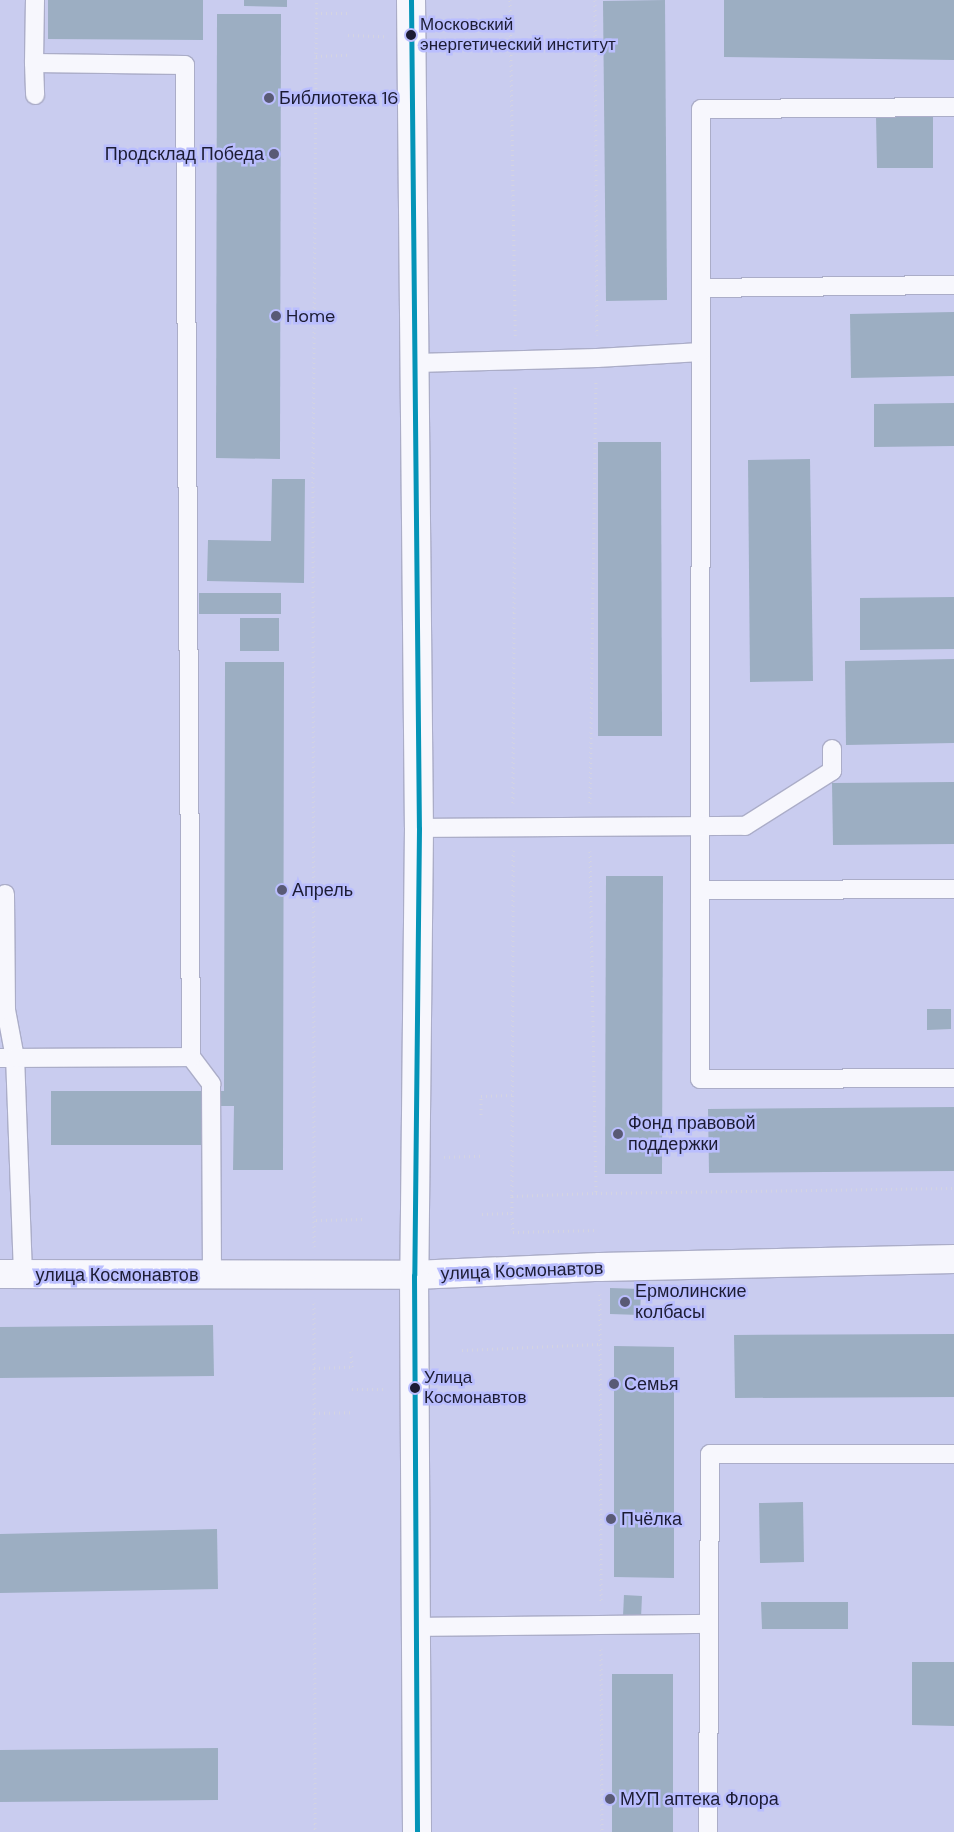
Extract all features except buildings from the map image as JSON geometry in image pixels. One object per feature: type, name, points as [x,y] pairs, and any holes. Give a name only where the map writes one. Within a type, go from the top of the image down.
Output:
[{"type":"main road","points":[[411,0],[419,828],[414,1275],[418,1627],[417,1832]]},
{"type":"main road","name":"улица Космонавтов","points":[[12,1274],[414,1275],[600,1267],[954,1259]]},
{"type":"lane","points":[[35,0],[35,96]]},
{"type":"lane","points":[[34,63],[185,65],[191,1057],[212,1084],[212,1275]]},
{"type":"lane","points":[[954,106],[701,109],[700,1079],[954,1078]]},
{"type":"lane","points":[[701,288],[954,284]]},
{"type":"lane","points":[[416,363],[597,358],[701,352]]},
{"type":"lane","points":[[419,828],[589,825],[745,826],[832,771],[832,749]]},
{"type":"lane","points":[[700,890],[954,889]]},
{"type":"lane","points":[[5,894],[12,1274]]},
{"type":"lane","points":[[8,1058],[191,1057]]},
{"type":"lane","points":[[708,1832],[710,1454],[954,1454]]},
{"type":"lane","points":[[418,1627],[709,1624]]},
{"type":"path","points":[[315,1832],[313,1275],[316,1220],[313,483],[316,0]]},
{"type":"path","points":[[510,0],[515,359],[513,1232],[598,1230]]},
{"type":"path","points":[[595,0],[597,358],[589,825],[596,1193]]},
{"type":"path","points":[[316,13],[348,13]]},
{"type":"path","points":[[316,56],[349,55]]},
{"type":"path","points":[[481,1115],[481,1096],[514,1095]]},
{"type":"path","points":[[416,1158],[482,1156]]},
{"type":"path","points":[[512,1196],[954,1188]]},
{"type":"path","points":[[482,1214],[512,1213]]},
{"type":"path","points":[[316,1220],[365,1218]]},
{"type":"path","points":[[600,1294],[602,1832]]},
{"type":"path","points":[[462,1350],[600,1344]]},
{"type":"path","points":[[314,1368],[352,1367],[351,1351]]},
{"type":"path","points":[[314,1413],[353,1412]]},
{"type":"transit line","points":[[411,0],[419,828],[414,1275],[417,1832]]},
{"type":"place","name":"Московский энергетический институт","points":[[411,35]]},
{"type":"place","name":"Библиотека 16","points":[[269,98]]},
{"type":"place","name":"Продсклад Победа","points":[[274,154]]},
{"type":"place","name":"Home","points":[[276,316]]},
{"type":"place","name":"Апрель","points":[[282,890]]},
{"type":"place","name":"Фонд правовой поддержки","points":[[618,1134]]},
{"type":"place","name":"Ермолинские колбасы","points":[[625,1302]]},
{"type":"place","name":"Семья","points":[[614,1384]]},
{"type":"place","name":"Улица Космонавтов","points":[[415,1388]]},
{"type":"place","name":"Пчёлка","points":[[611,1519]]},
{"type":"place","name":"МУП аптека Флора","points":[[610,1799]]}]
